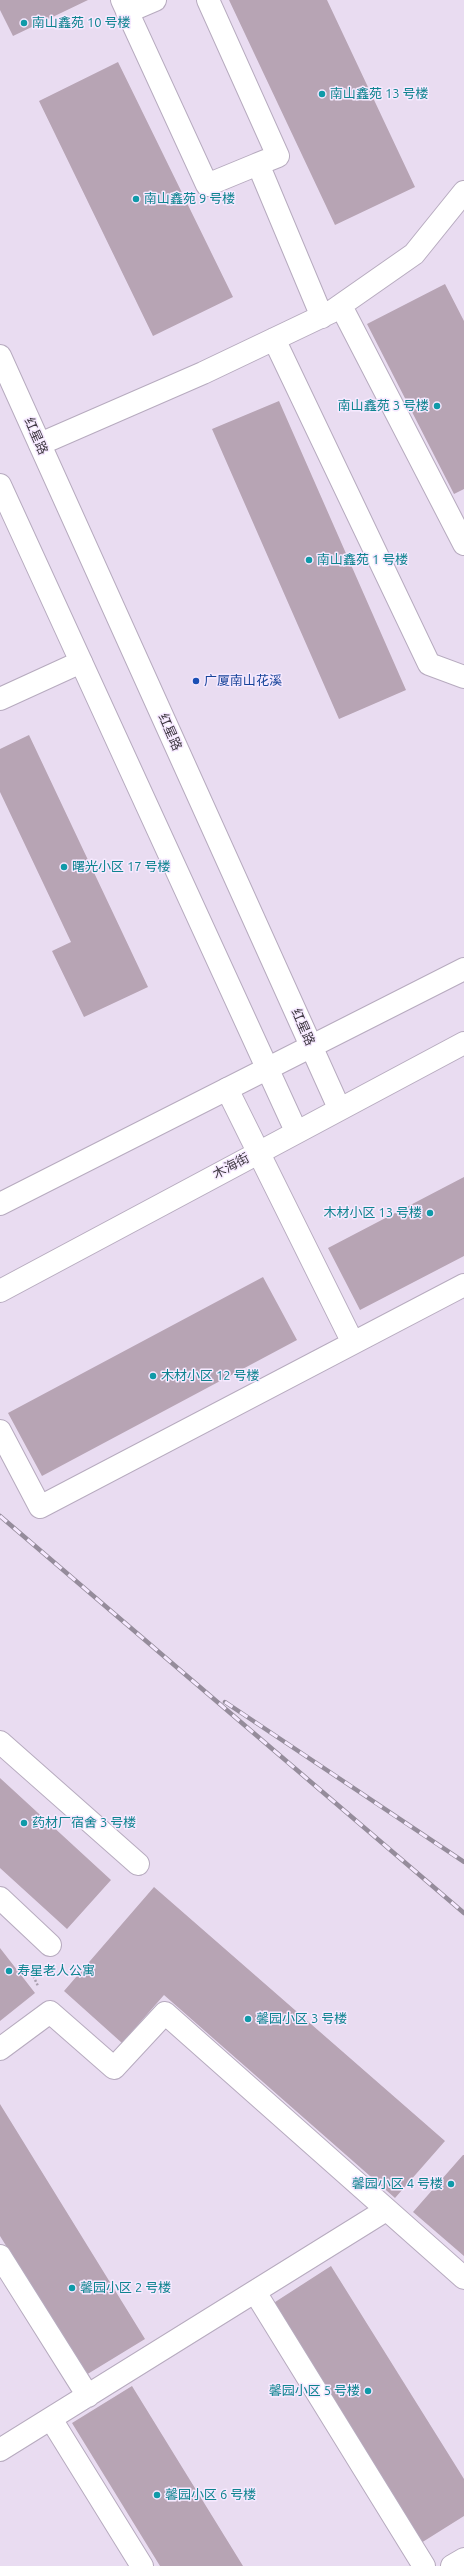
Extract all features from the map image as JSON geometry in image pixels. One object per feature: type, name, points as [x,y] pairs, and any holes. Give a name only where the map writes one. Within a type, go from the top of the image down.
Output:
[{"type":"street","points":[[155,0],[125,6],[208,185],[278,156],[208,0]]},
{"type":"street","points":[[258,164],[322,317]]},
{"type":"street","points":[[40,444],[322,317],[341,306],[414,254],[464,192]]},
{"type":"street","points":[[341,306],[464,544]]},
{"type":"street","points":[[274,339],[429,664],[464,677]]},
{"type":"street","name":"红星路","points":[[0,356],[339,1108]]},
{"type":"street","points":[[0,485],[296,1131]]},
{"type":"street","points":[[0,700],[81,662]]},
{"type":"street","points":[[0,1204],[464,969]]},
{"type":"street","name":"木海街","points":[[0,1291],[258,1151],[464,1043]]},
{"type":"street","points":[[227,1089],[353,1343]]},
{"type":"street","points":[[0,1431],[40,1507],[464,1285]]},
{"type":"street","points":[[0,1742],[138,1864]]},
{"type":"street","points":[[0,1898],[50,1945]]},
{"type":"street","points":[[0,2050],[50,2012],[114,2068],[165,2013],[464,2278]]},
{"type":"street","points":[[0,2450],[386,2210]]},
{"type":"street","points":[[0,2256],[88,2396]]},
{"type":"street","points":[[255,2292],[424,2566]]},
{"type":"street","points":[[51,2419],[142,2566]]},
{"type":"path","points":[[50,1945],[29,1967],[50,2012]]},
{"type":"building","name":"南山鑫苑 10 号楼","points":[[0,0],[88,0],[13,36],[0,10]]},
{"type":"building","name":"南山鑫苑 13 号楼","points":[[229,0],[327,0],[415,187],[335,225]]},
{"type":"building","name":"南山鑫苑 9 号楼","points":[[118,62],[233,297],[153,336],[39,101]]},
{"type":"building","name":"南山鑫苑 3 号楼","points":[[445,284],[464,321],[464,489],[454,494],[367,324]]},
{"type":"building","name":"南山鑫苑 1 号楼","points":[[279,401],[406,690],[339,719],[212,429]]},
{"type":"building","name":"曙光小区 17 号楼","points":[[29,735],[148,987],[84,1017],[52,951],[71,942],[0,792],[0,749]]},
{"type":"building","name":"木材小区 13 号楼","points":[[464,1177],[464,1256],[360,1310],[328,1248]]},
{"type":"building","name":"木材小区 12 号楼","points":[[263,1277],[297,1340],[42,1476],[8,1413]]},
{"type":"building","name":"药材厂宿舍 3 号楼","points":[[0,1778],[111,1880],[67,1929],[0,1868]]},
{"type":"building","name":"馨园小区 3 号楼","points":[[154,1887],[445,2141],[395,2198],[164,1995],[122,2043],[64,1991]]},
{"type":"building","name":"寿星老人公寓","points":[[0,1948],[35,1993],[0,2021]]},
{"type":"building","name":"馨园小区 2 号楼","points":[[0,2104],[145,2339],[86,2375],[0,2236]]},
{"type":"building","name":"馨园小区 4 号楼","points":[[464,2155],[464,2256],[413,2212]]},
{"type":"building","name":"馨园小区 5 号楼","points":[[331,2266],[464,2479],[464,2516],[421,2543],[272,2304]]},
{"type":"building","name":"馨园小区 6 号楼","points":[[132,2386],[243,2566],[160,2566],[72,2423]]},
{"type":"railway","points":[[0,1516],[464,1913]]},
{"type":"railway","points":[[225,1702],[464,1862]]},
{"type":"place","name":"南山鑫苑 10 号楼","points":[[24,23]]},
{"type":"place","name":"南山鑫苑 13 号楼","points":[[322,94]]},
{"type":"place","name":"南山鑫苑 9 号楼","points":[[136,199]]},
{"type":"place","name":"南山鑫苑 3 号楼","points":[[437,406]]},
{"type":"place","name":"南山鑫苑 1 号楼","points":[[309,560]]},
{"type":"place","name":"广厦南山花溪","points":[[196,681]]},
{"type":"place","name":"曙光小区 17 号楼","points":[[64,867]]},
{"type":"place","name":"木材小区 13 号楼","points":[[430,1213]]},
{"type":"place","name":"木材小区 12 号楼","points":[[153,1376]]},
{"type":"place","name":"药材厂宿舍 3 号楼","points":[[24,1823]]},
{"type":"place","name":"寿星老人公寓","points":[[9,1971]]},
{"type":"place","name":"馨园小区 3 号楼","points":[[248,2019]]},
{"type":"place","name":"馨园小区 4 号楼","points":[[451,2184]]},
{"type":"place","name":"馨园小区 2 号楼","points":[[72,2288]]},
{"type":"place","name":"馨园小区 5 号楼","points":[[368,2391]]},
{"type":"place","name":"馨园小区 6 号楼","points":[[157,2495]]}]
